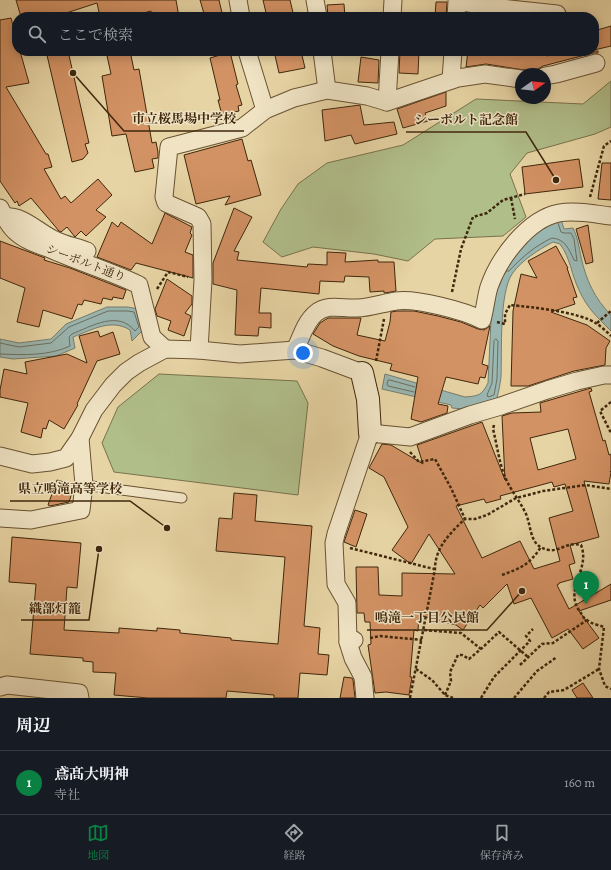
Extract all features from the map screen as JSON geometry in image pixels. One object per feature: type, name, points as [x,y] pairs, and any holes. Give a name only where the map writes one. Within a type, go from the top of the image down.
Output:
[{"type":"street","points":[[238,0],[240,12]]},
{"type":"street","points":[[315,0],[317,12]]},
{"type":"street","points":[[392,12],[393,0]]},
{"type":"street","points":[[456,12],[457,1],[493,4],[544,12]]},
{"type":"street","points":[[249,56],[265,110]]},
{"type":"street","points":[[323,56],[327,90]]},
{"type":"street","points":[[388,102],[390,56]]},
{"type":"street","points":[[451,80],[453,56]]},
{"type":"street","points":[[551,75],[596,63]]},
{"type":"street","points":[[199,350],[203,280],[202,224],[198,217],[166,203],[164,197],[169,147],[242,128],[265,110],[294,98],[327,90],[367,96],[388,102],[458,78],[485,74],[515,78]]},
{"type":"street","points":[[295,350],[308,322],[317,312],[332,306],[358,308],[398,300],[449,308],[472,315],[482,320],[490,286],[507,252],[527,230],[539,221],[558,213],[572,211],[611,216]]},
{"type":"street","points":[[2,212],[21,219],[54,240],[88,251]]},
{"type":"street","name":"シーボルト通り","points":[[2,212],[17,233],[34,243],[139,284],[152,337],[165,349]]},
{"type":"street","points":[[0,456],[32,464],[66,458],[80,438],[94,410],[112,385],[126,372],[139,363],[165,349],[199,350],[240,354],[295,350],[322,358],[368,376],[370,433],[334,544],[336,584],[346,603],[353,658],[363,677],[365,698]]},
{"type":"street","points":[[370,433],[397,437],[410,437],[470,415],[577,381],[604,375],[611,375]]},
{"type":"street","points":[[0,518],[31,520],[81,510],[84,485],[80,438]]},
{"type":"street","points":[[0,687],[7,685],[79,693],[80,698]]},
{"type":"lane","points":[[84,485],[182,498]]},
{"type":"path","points":[[585,213],[604,146],[611,141]]},
{"type":"path","points":[[449,308],[461,250],[473,218],[487,213],[503,200],[526,194]]},
{"type":"path","points":[[156,290],[168,272],[203,280]]},
{"type":"path","points":[[368,376],[381,341],[386,303]]},
{"type":"path","points":[[505,324],[505,314],[510,305],[585,318],[597,323],[611,336]]},
{"type":"path","points":[[597,323],[611,311]]},
{"type":"path","points":[[611,402],[600,411],[611,433]]},
{"type":"path","points":[[501,406],[493,429],[505,476],[530,522],[532,538],[538,546],[550,551],[575,544],[581,546],[583,551],[581,571],[574,591],[575,606],[587,620],[604,627],[599,669],[605,686],[611,688]]},
{"type":"path","points":[[397,437],[419,462],[435,459],[451,488],[465,519]]},
{"type":"path","points":[[410,698],[424,630],[435,564],[439,550],[452,531],[465,519],[475,519],[487,515],[516,498],[543,490],[586,485],[611,489]]},
{"type":"path","points":[[334,544],[435,569]]},
{"type":"path","points":[[502,575],[522,568],[534,558],[541,547]]},
{"type":"path","points":[[581,571],[585,592]]},
{"type":"path","points":[[520,665],[542,644],[553,642],[587,620]]},
{"type":"path","points":[[481,698],[494,678],[530,640],[526,636],[533,629]]},
{"type":"path","points":[[424,630],[461,633],[481,649]]},
{"type":"path","points":[[446,695],[452,681],[450,672],[458,655],[462,655],[469,659],[499,632],[528,657]]},
{"type":"path","points":[[351,642],[380,636],[422,640]]},
{"type":"path","points":[[514,698],[537,671],[557,657]]},
{"type":"path","points":[[416,668],[432,680],[446,695],[453,698]]},
{"type":"path","points":[[544,698],[549,692],[564,690],[599,669]]},
{"type":"green space","points":[[611,81],[611,127],[595,134],[527,153],[510,174],[526,217],[503,236],[435,239],[408,261],[374,254],[313,247],[282,257],[263,242],[281,209],[298,184],[327,163],[403,145],[476,99],[515,101],[515,104],[551,104],[551,103],[583,104]]},
{"type":"green space","points":[[159,374],[297,381],[308,403],[298,495],[114,472],[102,443],[118,407]]},
{"type":"water","points":[[560,216],[564,229],[573,228],[575,232],[588,281],[600,302],[611,315],[611,331],[585,302],[576,284],[564,250],[560,244],[553,242],[525,260],[512,274],[508,283],[503,309],[501,377],[497,398],[464,409],[452,408],[451,405],[382,389],[385,374],[465,397],[480,394],[488,383],[491,320],[495,280],[526,238]]},
{"type":"water","points":[[107,307],[128,307],[138,309],[144,329],[132,341],[130,330],[116,325],[102,326],[73,337],[75,348],[56,356],[13,359],[0,357],[0,339],[19,343],[51,339],[66,324]]},
{"type":"building","points":[[16,0],[176,0],[178,12],[99,12],[97,3],[69,12],[20,12]]},
{"type":"building","points":[[200,0],[219,0],[222,12],[204,12]]},
{"type":"building","points":[[263,0],[290,0],[293,12],[266,12]]},
{"type":"building","points":[[436,2],[447,2],[446,12],[435,12]]},
{"type":"building","points":[[344,4],[345,12],[328,12],[327,5]]},
{"type":"building","points":[[11,18],[12,56],[21,56],[29,83],[6,87],[46,154],[48,154],[52,167],[44,169],[61,199],[65,196],[71,203],[98,179],[112,195],[96,210],[106,217],[86,236],[81,231],[75,237],[67,227],[61,232],[59,231],[31,198],[19,206],[17,201],[15,203],[0,181],[0,20]]},
{"type":"building","points":[[611,26],[611,46],[599,49],[599,30]]},
{"type":"building","points":[[47,56],[69,56],[89,143],[85,144],[88,153],[83,159],[72,162]]},
{"type":"building","points":[[107,56],[131,56],[134,70],[139,69],[152,143],[156,142],[158,152],[158,158],[152,159],[154,168],[135,172],[126,134],[112,136],[102,76],[111,74]]},
{"type":"building","points":[[217,56],[231,56],[238,84],[236,85],[242,105],[238,106],[239,111],[222,115],[210,58]]},
{"type":"building","points":[[275,56],[302,56],[305,68],[279,73]]},
{"type":"building","points":[[400,56],[419,56],[418,74],[399,73]]},
{"type":"building","points":[[467,56],[581,56],[540,68],[515,69],[486,64],[466,67]]},
{"type":"building","points":[[361,57],[379,60],[378,83],[358,82]]},
{"type":"building","points":[[446,92],[446,106],[425,113],[428,121],[403,128],[397,109]]},
{"type":"building","points":[[360,105],[364,125],[394,122],[397,134],[355,144],[351,135],[325,141],[322,110]]},
{"type":"building","points":[[242,139],[248,161],[251,160],[261,195],[225,205],[230,196],[196,204],[184,155]]},
{"type":"building","points":[[579,159],[583,187],[525,194],[522,167]]},
{"type":"building","points":[[602,163],[611,163],[611,200],[598,199]]},
{"type":"building","points":[[234,208],[252,217],[234,251],[239,252],[237,260],[307,267],[308,264],[327,265],[327,252],[346,253],[345,262],[378,260],[378,262],[394,262],[396,291],[385,293],[384,291],[370,292],[369,277],[345,276],[344,282],[320,281],[319,294],[261,288],[259,313],[271,313],[271,328],[259,327],[258,336],[235,335],[237,290],[213,284],[213,263]]},
{"type":"building","points":[[165,213],[192,227],[190,233],[192,235],[185,252],[193,255],[193,278],[136,263],[131,270],[97,257],[112,222],[118,227],[121,222],[152,244]]},
{"type":"building","points":[[588,225],[593,262],[586,264],[576,229]]},
{"type":"building","points":[[0,241],[45,258],[44,260],[70,268],[126,290],[123,299],[113,297],[112,300],[103,298],[101,304],[84,300],[82,305],[78,304],[72,319],[43,310],[39,327],[17,322],[25,288],[0,278]]},
{"type":"building","points":[[556,246],[568,268],[577,297],[573,298],[575,304],[551,312],[587,325],[610,341],[606,348],[605,365],[574,371],[528,386],[511,386],[513,311],[521,274],[537,278],[528,261]]},
{"type":"building","points":[[167,279],[192,296],[192,304],[185,313],[191,316],[184,336],[168,330],[171,321],[157,316],[155,309]]},
{"type":"building","points":[[414,311],[438,316],[484,330],[490,326],[482,364],[488,366],[485,378],[480,377],[478,384],[446,377],[438,404],[448,406],[447,413],[421,422],[411,419],[418,377],[390,370],[392,364],[359,356],[333,346],[313,334],[320,323],[328,318],[361,318],[357,335],[385,341],[391,312]]},
{"type":"building","points":[[98,331],[100,337],[113,332],[120,354],[97,361],[77,404],[78,405],[64,429],[49,420],[46,429],[43,428],[41,438],[21,432],[28,403],[0,397],[4,369],[27,374],[25,362],[67,354],[87,363],[79,336]]},
{"type":"building","points":[[591,388],[592,391],[589,392],[603,441],[605,440],[609,455],[611,454],[609,484],[584,481],[599,537],[570,545],[575,563],[569,565],[573,579],[557,585],[569,609],[611,584],[611,600],[579,611],[599,638],[583,649],[568,629],[552,638],[531,598],[514,604],[507,584],[483,608],[480,605],[463,630],[456,625],[419,615],[418,631],[414,630],[410,677],[412,677],[409,695],[386,692],[375,693],[368,645],[371,644],[370,622],[365,622],[364,613],[357,613],[356,567],[378,567],[379,595],[402,596],[402,573],[455,574],[429,534],[411,564],[392,550],[408,527],[384,477],[369,468],[382,444],[391,445],[423,464],[417,445],[482,422],[505,480],[502,416],[512,413],[541,412],[540,403]],"holes":[[[568,429],[576,459],[538,470],[530,438]],[[552,482],[554,487],[565,484],[573,511],[549,518],[560,561],[534,569],[520,541],[482,558],[456,506],[484,499],[486,503],[501,499],[500,496]]]},
{"type":"building","points":[[57,480],[74,485],[74,487],[69,502],[50,506],[48,505]]},
{"type":"building","points":[[234,493],[257,495],[255,521],[312,526],[304,626],[320,628],[318,654],[329,655],[327,675],[300,673],[298,698],[274,698],[274,695],[227,691],[226,698],[148,698],[114,695],[116,673],[93,672],[93,662],[83,661],[83,658],[30,654],[36,584],[9,582],[12,537],[81,543],[77,588],[67,587],[64,630],[119,633],[119,628],[157,631],[157,628],[180,630],[180,633],[231,638],[231,640],[278,644],[285,557],[216,551],[219,518],[232,519]]},
{"type":"building","points":[[355,510],[367,514],[356,547],[344,542]]},
{"type":"building","points":[[344,677],[352,678],[355,698],[340,698]]},
{"type":"building","points":[[583,683],[593,698],[577,698],[572,690]]},
{"type":"place","name":"市立桜馬場中学校","points":[[73,73]]},
{"type":"place","name":"シーボルト記念館","points":[[556,180]]},
{"type":"place","name":"県立鳴滝高等学校","points":[[167,528]]},
{"type":"place","name":"織部灯籠","points":[[99,549]]},
{"type":"place","name":"鳴滝一丁目公民館","points":[[522,591]]},
{"type":"place","name":"鳶髙大明神","points":[[586,604]]}]
